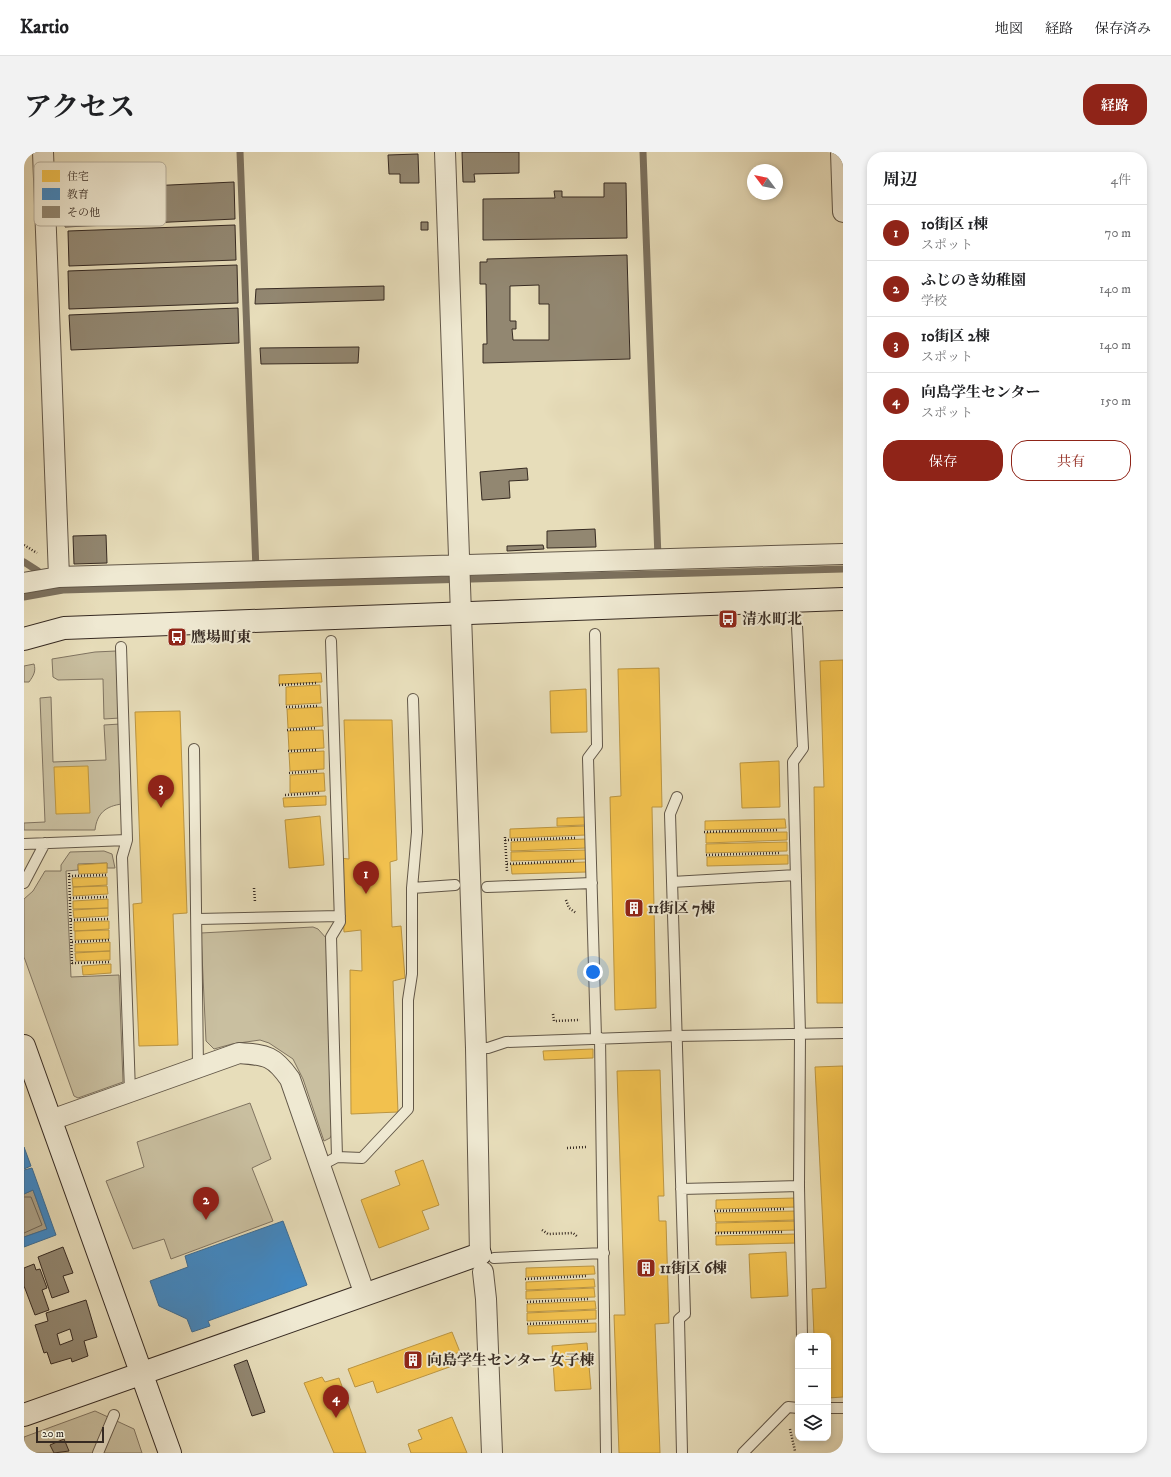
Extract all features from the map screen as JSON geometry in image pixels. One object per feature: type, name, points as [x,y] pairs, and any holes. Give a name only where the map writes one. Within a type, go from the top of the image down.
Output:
[{"type":"street","points":[[43,152],[43,162]]},
{"type":"street","points":[[445,152],[476,1048],[486,1261],[492,1453]]},
{"type":"street","points":[[841,152],[843,212]]},
{"type":"street","points":[[46,226],[59,578]]},
{"type":"street","points":[[24,583],[59,578],[256,572],[460,576],[658,560],[843,554]]},
{"type":"street","points":[[24,639],[64,628],[843,599]]},
{"type":"street","points":[[24,1046],[170,1453]]},
{"type":"street","points":[[51,1120],[239,1053],[262,1055],[279,1064],[290,1080],[329,1162],[365,1295]]},
{"type":"street","points":[[24,1415],[365,1295],[486,1261]]},
{"type":"lane","points":[[797,626],[803,748],[793,762],[800,1034],[799,1209],[802,1333]]},
{"type":"lane","points":[[595,634],[597,746],[588,758],[604,1253],[606,1453]]},
{"type":"lane","points":[[331,641],[340,922],[331,936],[329,1162],[362,1158],[408,1109],[408,1000],[412,974],[412,888],[417,832],[412,699]]},
{"type":"lane","points":[[121,647],[127,840],[122,857],[122,874],[130,1092]]},
{"type":"lane","points":[[194,750],[198,920],[198,1068]]},
{"type":"lane","points":[[677,797],[670,814],[685,1314],[679,1319],[682,1453]]},
{"type":"lane","points":[[24,844],[127,840]]},
{"type":"lane","points":[[24,883],[45,843]]},
{"type":"lane","points":[[672,882],[796,874]]},
{"type":"lane","points":[[487,887],[592,882]]},
{"type":"lane","points":[[412,888],[455,885]]},
{"type":"lane","points":[[198,920],[340,916]]},
{"type":"lane","points":[[476,1048],[488,1048],[506,1042],[598,1038],[843,1033]]},
{"type":"lane","points":[[681,1189],[799,1186]]},
{"type":"lane","points":[[486,1261],[604,1253]]},
{"type":"lane","points":[[743,1453],[788,1407],[795,1408]]},
{"type":"lane","points":[[831,1408],[843,1408]]},
{"type":"lane","points":[[98,1453],[114,1415]]},
{"type":"path","points":[[280,685],[332,683]]},
{"type":"path","points":[[286,707],[333,705]]},
{"type":"path","points":[[287,730],[334,728]]},
{"type":"path","points":[[288,751],[334,749]]},
{"type":"path","points":[[289,773],[335,771]]},
{"type":"path","points":[[286,795],[336,792]]},
{"type":"path","points":[[704,832],[795,830]]},
{"type":"path","points":[[508,886],[505,839],[590,837]]},
{"type":"path","points":[[706,855],[795,853]]},
{"type":"path","points":[[507,864],[591,861]]},
{"type":"path","points":[[122,874],[69,875],[72,964],[126,961]]},
{"type":"path","points":[[565,884],[569,908],[575,913],[592,917]]},
{"type":"path","points":[[70,898],[123,896]]},
{"type":"path","points":[[71,920],[124,918]]},
{"type":"path","points":[[72,942],[125,939]]},
{"type":"path","points":[[553,1014],[554,1021],[596,1020]]},
{"type":"path","points":[[714,1211],[799,1209]]},
{"type":"path","points":[[715,1233],[800,1232]]},
{"type":"path","points":[[525,1279],[604,1276]]},
{"type":"path","points":[[527,1302],[604,1299]]},
{"type":"path","points":[[527,1324],[604,1321]]},
{"type":"shaded area","points":[[116,651],[120,718],[104,719],[103,679],[58,680],[53,677],[52,659],[95,652]]},
{"type":"shaded area","points":[[34,664],[35,671],[32,677],[29,682],[24,682],[24,666]]},
{"type":"shaded area","points":[[51,697],[53,762],[106,760],[104,725],[120,724],[122,804],[103,811],[98,819],[95,830],[24,830],[24,823],[45,822],[40,698]]},
{"type":"shaded area","points":[[104,851],[112,854],[115,868],[107,868],[107,863],[78,864],[78,870],[66,871],[71,977],[119,975],[123,1082],[78,1098],[74,1096],[24,957],[24,899],[33,891],[45,871],[61,871],[61,865],[70,852]]},
{"type":"shaded area","points":[[313,927],[318,929],[327,939],[333,1132],[330,1138],[324,1141],[303,1079],[293,1059],[269,1043],[260,1040],[232,1044],[214,1049],[206,1041],[201,933]]},
{"type":"shaded area","points":[[250,1103],[271,1159],[252,1168],[273,1221],[171,1259],[164,1239],[133,1249],[106,1181],[144,1167],[137,1142]]},
{"type":"shaded area","points":[[95,1411],[134,1429],[142,1453],[24,1453],[24,1437]]},
{"type":"water","points":[[33,1190],[47,1229],[24,1237],[24,1194]]},
{"type":"building: 住宅","points":[[843,660],[843,1003],[817,1003],[814,787],[824,787],[820,661]]},
{"type":"building: 住宅","name":"11街区 7棟","points":[[659,668],[662,807],[652,807],[656,1008],[615,1010],[610,797],[621,796],[618,669]]},
{"type":"building: 住宅","points":[[321,673],[322,682],[279,684],[279,675]]},
{"type":"building: 住宅","points":[[320,685],[321,703],[286,705],[286,687]]},
{"type":"building: 住宅","points":[[586,689],[587,732],[551,733],[550,691]]},
{"type":"building: 住宅","points":[[322,707],[323,726],[288,728],[287,709]]},
{"type":"building: 住宅","points":[[180,711],[187,913],[173,914],[178,1045],[139,1046],[133,904],[142,903],[135,712]]},
{"type":"building: 住宅","points":[[344,720],[392,720],[397,860],[390,862],[392,927],[401,926],[405,978],[393,981],[398,1112],[351,1114],[350,970],[362,971],[361,930],[344,932],[340,858],[349,859]]},
{"type":"building: 住宅","points":[[323,730],[324,748],[289,750],[288,731]]},
{"type":"building: 住宅","points":[[324,751],[324,769],[290,771],[289,753]]},
{"type":"building: 住宅","points":[[779,761],[780,807],[742,808],[740,763]]},
{"type":"building: 住宅","points":[[88,766],[90,813],[56,814],[54,767]]},
{"type":"building: 住宅","points":[[324,773],[325,791],[290,793],[290,775]]},
{"type":"building: 住宅","points":[[326,796],[326,805],[284,807],[283,798]]},
{"type":"building: 住宅","points":[[320,816],[324,865],[289,868],[285,820]]},
{"type":"building: 住宅","points":[[585,817],[585,825],[557,826],[557,818]]},
{"type":"building: 住宅","points":[[785,819],[786,828],[705,830],[705,821]]},
{"type":"building: 住宅","points":[[585,826],[586,835],[510,838],[510,829]]},
{"type":"building: 住宅","points":[[787,832],[787,840],[706,843],[706,833]]},
{"type":"building: 住宅","points":[[586,839],[586,848],[511,851],[511,842]]},
{"type":"building: 住宅","points":[[787,842],[787,851],[706,853],[706,844]]},
{"type":"building: 住宅","points":[[586,850],[586,859],[511,861],[511,852]]},
{"type":"building: 住宅","points":[[788,855],[788,864],[707,866],[707,857]]},
{"type":"building: 住宅","points":[[586,862],[587,872],[512,874],[511,865]]},
{"type":"building: 住宅","points":[[107,863],[107,873],[79,874],[78,865]]},
{"type":"building: 住宅","points":[[107,877],[107,885],[73,887],[72,878]]},
{"type":"building: 住宅","points":[[107,886],[108,894],[73,896],[73,887]]},
{"type":"building: 住宅","points":[[108,899],[108,908],[73,909],[73,901]]},
{"type":"building: 住宅","points":[[108,908],[108,916],[74,918],[73,910]]},
{"type":"building: 住宅","points":[[109,921],[109,929],[74,931],[74,922]]},
{"type":"building: 住宅","points":[[109,930],[109,939],[75,940],[75,931]]},
{"type":"building: 住宅","points":[[110,942],[110,951],[75,952],[75,944]]},
{"type":"building: 住宅","points":[[110,951],[110,960],[76,961],[75,953]]},
{"type":"building: 住宅","points":[[111,964],[111,973],[83,975],[82,966]]},
{"type":"building: 住宅","points":[[593,1049],[593,1058],[544,1060],[543,1051]]},
{"type":"building: 住宅","points":[[843,1066],[843,1397],[831,1398],[831,1333],[814,1333],[812,1289],[826,1288],[815,1067]]},
{"type":"building: 住宅","name":"11街区 6棟","points":[[660,1070],[664,1196],[658,1196],[659,1221],[666,1221],[669,1323],[655,1324],[660,1453],[619,1453],[614,1315],[625,1315],[617,1071]]},
{"type":"building: 住宅","points":[[423,1160],[439,1205],[422,1211],[429,1229],[379,1248],[361,1200],[400,1185],[395,1171]]},
{"type":"building: 住宅","points":[[796,1198],[797,1207],[716,1209],[716,1200]]},
{"type":"building: 住宅","points":[[796,1211],[796,1220],[716,1222],[715,1213]]},
{"type":"building: 住宅","points":[[796,1221],[796,1230],[716,1232],[716,1223]]},
{"type":"building: 住宅","points":[[797,1234],[797,1243],[716,1245],[716,1236]]},
{"type":"building: 住宅","points":[[786,1252],[788,1296],[751,1298],[749,1254]]},
{"type":"building: 住宅","points":[[594,1266],[595,1274],[526,1277],[526,1268]]},
{"type":"building: 住宅","points":[[594,1279],[595,1287],[526,1290],[526,1282]]},
{"type":"building: 住宅","points":[[594,1288],[595,1297],[526,1299],[526,1291]]},
{"type":"building: 住宅","points":[[595,1301],[596,1309],[527,1312],[527,1304]]},
{"type":"building: 住宅","points":[[596,1310],[596,1319],[527,1321],[527,1313]]},
{"type":"building: 住宅","points":[[596,1323],[596,1332],[528,1334],[528,1326]]},
{"type":"building: 住宅","name":"向島学生センター 女子棟","points":[[452,1332],[460,1352],[451,1355],[455,1365],[377,1393],[373,1381],[355,1387],[348,1369]]},
{"type":"building: 住宅","points":[[587,1343],[591,1389],[555,1391],[552,1346]]},
{"type":"building: 住宅","points":[[322,1377],[325,1382],[339,1378],[366,1453],[334,1453],[304,1383]]},
{"type":"building: 住宅","points":[[452,1417],[467,1453],[411,1453],[408,1444],[422,1439],[418,1430]]},
{"type":"building: 教育","points":[[24,1147],[31,1166],[24,1169]]},
{"type":"building: 教育","points":[[32,1168],[56,1235],[24,1247],[24,1237],[47,1229],[33,1190],[24,1194],[24,1170]]},
{"type":"building: 教育","points":[[283,1221],[307,1285],[208,1321],[210,1326],[192,1332],[187,1319],[159,1306],[150,1281],[188,1267],[185,1256]]},
{"type":"building: その他","points":[[462,152],[519,152],[519,173],[474,174],[475,182],[463,182]]},
{"type":"building: その他","points":[[418,154],[419,183],[400,183],[400,174],[389,174],[388,155]]},
{"type":"building: その他","points":[[234,182],[235,219],[166,222],[166,185]]},
{"type":"building: その他","points":[[604,183],[626,183],[627,238],[483,240],[483,199],[555,198],[554,191],[562,191],[562,197],[604,197]]},
{"type":"building: その他","points":[[421,222],[428,222],[428,230],[421,230]]},
{"type":"building: その他","points":[[235,225],[236,260],[69,266],[68,231]]},
{"type":"building: その他","points":[[65,226],[86,226],[65,227]]},
{"type":"building: その他","points":[[627,255],[630,359],[483,363],[483,344],[487,344],[486,284],[480,284],[480,262],[487,262],[487,259]],"holes":[[[539,285],[539,304],[549,304],[549,340],[513,340],[512,329],[516,329],[516,321],[510,321],[510,286]]]},
{"type":"building: その他","points":[[237,265],[238,303],[69,309],[68,271]]},
{"type":"building: その他","points":[[384,286],[384,300],[255,304],[256,289]]},
{"type":"building: その他","points":[[238,308],[239,343],[71,350],[69,315]]},
{"type":"building: その他","points":[[359,347],[358,363],[261,364],[260,348]]},
{"type":"building: その他","points":[[527,468],[528,480],[509,481],[510,498],[482,500],[480,472]]},
{"type":"building: その他","points":[[595,529],[596,547],[547,548],[547,531]]},
{"type":"building: その他","points":[[106,535],[107,563],[74,564],[73,536]]},
{"type":"building: その他","points":[[543,545],[544,549],[507,551],[507,546]]},
{"type":"building: その他","points":[[63,1247],[73,1273],[63,1276],[69,1292],[52,1298],[38,1257]]},
{"type":"building: その他","points":[[34,1264],[36,1270],[40,1269],[47,1288],[42,1290],[49,1310],[35,1315],[24,1286],[24,1268]]},
{"type":"building: その他","points":[[86,1300],[97,1337],[84,1341],[88,1356],[72,1362],[71,1358],[51,1364],[47,1352],[44,1353],[35,1325],[48,1321],[46,1313]],"holes":[[[70,1329],[73,1340],[60,1345],[57,1334]]]},
{"type":"building: その他","points":[[247,1360],[265,1412],[252,1416],[234,1365]]},
{"type":"building: その他","points":[[64,1439],[69,1451],[54,1453],[50,1445]]},
{"type":"waterway","points":[[240,152],[256,570]]},
{"type":"waterway","points":[[643,152],[658,558]]},
{"type":"waterway","points":[[24,562],[38,571]]},
{"type":"waterway","points":[[24,597],[63,590],[843,569]]},
{"type":"place","name":"清水町北","points":[[728,619]]},
{"type":"place","name":"鷹場町東","points":[[177,637]]},
{"type":"place","name":"10街区 2棟","points":[[161,808]]},
{"type":"place","name":"10街区 1棟","points":[[366,894]]},
{"type":"place","name":"11街区 7棟","points":[[634,908]]},
{"type":"place","name":"ふじのき幼稚園","points":[[206,1220]]},
{"type":"place","name":"11街区 6棟","points":[[646,1268]]},
{"type":"place","name":"向島学生センター 女子棟","points":[[413,1360]]},
{"type":"place","name":"向島学生センター","points":[[336,1418]]}]
